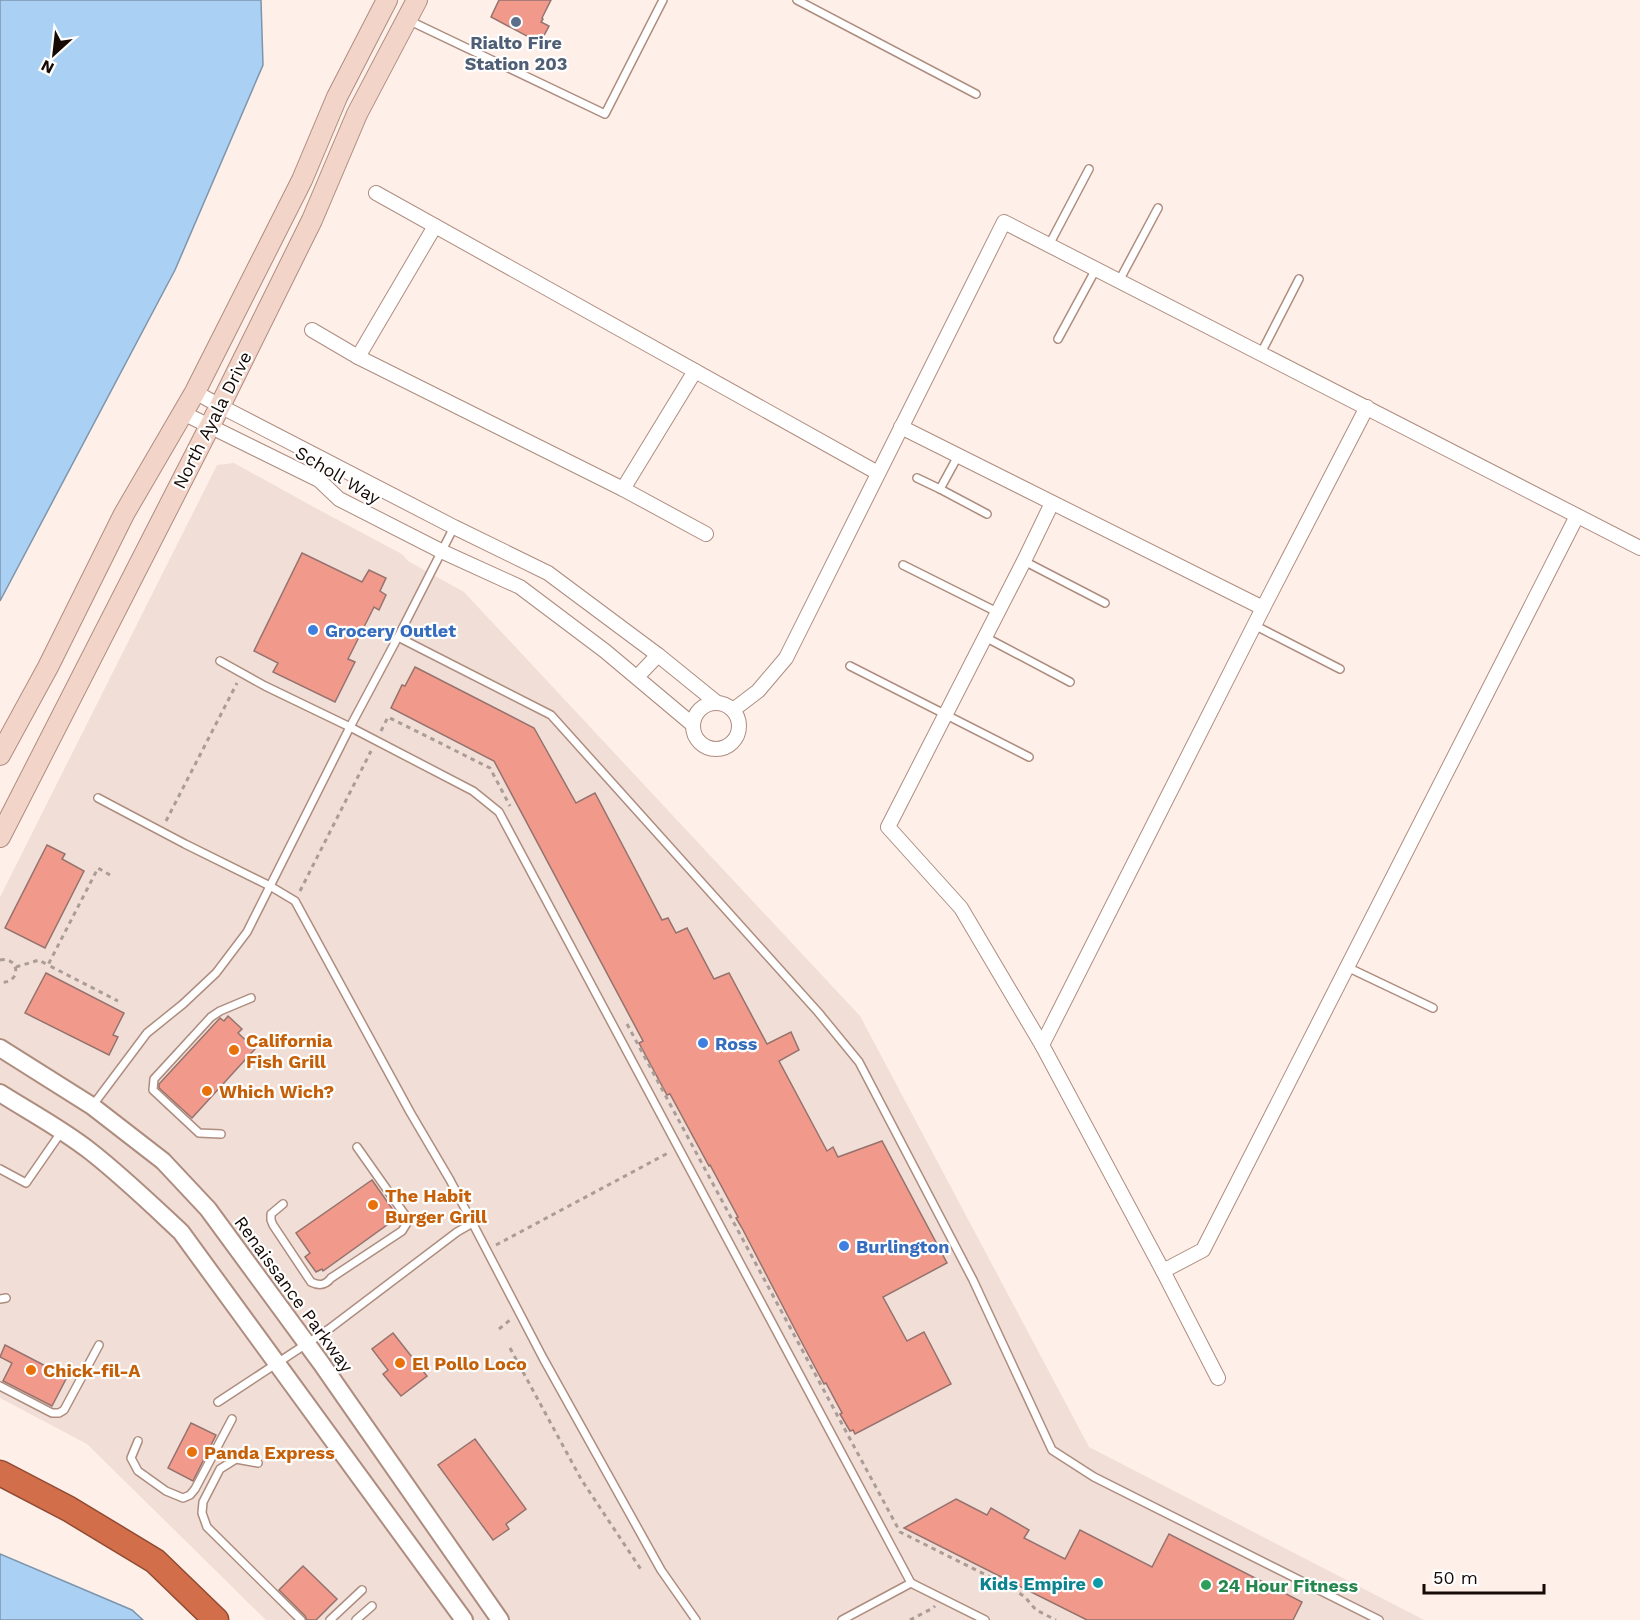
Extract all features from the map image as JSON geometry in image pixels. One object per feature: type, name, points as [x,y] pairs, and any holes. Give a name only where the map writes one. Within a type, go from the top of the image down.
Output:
[{"type":"highway","points":[[0,1473],[69,1509],[155,1561],[216,1620]]},
{"type":"main road","name":"North Ayala Drive","points":[[0,755],[48,668],[124,514],[195,392],[302,180],[337,97],[387,0]]},
{"type":"main road","name":"North Ayala Drive","points":[[0,837],[220,406],[312,220],[357,114],[417,0]]},
{"type":"street","points":[[376,193],[878,473]]},
{"type":"street","points":[[733,710],[758,691],[786,658],[1004,222],[1640,548]]},
{"type":"street","points":[[358,357],[435,226]]},
{"type":"street","points":[[312,330],[358,357],[623,489],[706,534]]},
{"type":"street","points":[[623,489],[695,371]]},
{"type":"street","name":"Scholl Way","points":[[195,392],[454,527],[548,573],[716,702]]},
{"type":"street","points":[[1042,1046],[1254,625],[1367,407]]},
{"type":"street","name":"Scholl Way","points":[[183,413],[319,480],[339,500],[520,587],[605,651],[692,724]]},
{"type":"street","points":[[901,428],[1263,608]]},
{"type":"street","points":[[1052,503],[888,827],[961,908],[1042,1046],[1218,1378]]},
{"type":"street","points":[[1163,1271],[1203,1250],[1576,516]]},
{"type":"street","points":[[637,677],[658,656]]},
{"type":"street","points":[[716,702],[733,710],[739,729],[731,743],[717,749],[702,744],[697,739],[692,724],[702,706],[716,702]]},
{"type":"street","name":"Renaissance Parkway","points":[[0,1048],[92,1106],[163,1161],[208,1209],[500,1620]]},
{"type":"street","points":[[0,1094],[90,1150],[181,1232],[464,1620]]},
{"type":"lane","points":[[407,19],[605,114],[663,0]]},
{"type":"lane","points":[[797,0],[976,94]]},
{"type":"lane","points":[[1049,245],[1089,169]]},
{"type":"lane","points":[[1119,281],[1158,208]]},
{"type":"lane","points":[[1058,339],[1096,269]]},
{"type":"lane","points":[[1262,353],[1299,279]]},
{"type":"lane","points":[[940,489],[958,456]]},
{"type":"lane","points":[[917,478],[987,514]]},
{"type":"lane","points":[[92,1106],[147,1033],[216,973],[247,933],[350,727],[454,527]]},
{"type":"lane","points":[[1024,561],[1106,603]]},
{"type":"lane","points":[[903,565],[998,612]]},
{"type":"lane","points":[[1254,625],[1340,669]]},
{"type":"lane","points":[[398,637],[551,715],[818,1012],[859,1062],[973,1280],[1052,1450],[1094,1477],[1379,1620]]},
{"type":"lane","points":[[984,637],[1070,682]]},
{"type":"lane","points":[[220,661],[473,791],[499,812],[911,1583],[986,1620]]},
{"type":"lane","points":[[850,666],[1029,757]]},
{"type":"lane","points":[[98,798],[295,901],[410,1112],[450,1180],[543,1358],[661,1570],[696,1620]]},
{"type":"lane","points":[[1347,967],[1433,1008]]},
{"type":"lane","points":[[221,1134],[200,1133],[153,1090],[154,1079],[211,1017],[251,998]]},
{"type":"lane","points":[[0,1169],[26,1183],[62,1131]]},
{"type":"lane","points":[[283,1203],[272,1214],[273,1225],[311,1282],[317,1285],[327,1282],[402,1231],[407,1223],[405,1215],[357,1147]]},
{"type":"lane","points":[[218,1402],[329,1329],[471,1224]]},
{"type":"lane","points":[[0,1386],[52,1413],[59,1413],[64,1410],[99,1345]]},
{"type":"lane","points":[[138,1441],[131,1458],[138,1471],[166,1491],[183,1498],[195,1489],[232,1419]]},
{"type":"lane","points":[[258,1463],[236,1459],[220,1469],[203,1502],[202,1513],[207,1527],[301,1620]]},
{"type":"lane","points":[[842,1620],[911,1583]]},
{"type":"lane","points":[[330,1620],[362,1590]]},
{"type":"lane","points":[[356,1620],[372,1606]]},
{"type":"path","points":[[166,821],[237,683]]},
{"type":"path","points":[[381,731],[388,717],[490,768],[515,815]]},
{"type":"path","points":[[300,891],[371,751]]},
{"type":"path","points":[[48,965],[98,868],[110,875]]},
{"type":"path","points":[[0,960],[8,959],[16,968],[13,979],[0,982]]},
{"type":"path","points":[[16,968],[39,960],[118,1000]]},
{"type":"path","points":[[626,1021],[900,1532],[1012,1588],[1025,1597],[1036,1610],[1056,1620]]},
{"type":"path","points":[[496,1245],[668,1153]]},
{"type":"path","points":[[510,1348],[581,1479],[642,1571]]},
{"type":"path","points":[[910,1620],[935,1605]]},
{"type":"shaded area","points":[[234,463],[402,554],[408,561],[464,592],[860,1016],[1089,1447],[1424,1620],[266,1620],[87,1444],[0,1398],[0,897],[217,465]]},
{"type":"water","points":[[0,0],[261,0],[263,65],[175,270],[0,601]]},
{"type":"water","points":[[0,1554],[132,1610],[143,1620],[0,1620]]},
{"type":"building","name":"Rialto Fire Station 203","points":[[499,0],[551,0],[541,22],[549,26],[540,43],[491,17]]},
{"type":"building","name":"Grocery Outlet","points":[[302,553],[362,582],[369,570],[386,578],[380,591],[386,595],[379,610],[374,607],[348,659],[355,662],[335,702],[273,672],[278,663],[254,651]]},
{"type":"building","points":[[415,667],[534,728],[576,803],[595,793],[662,920],[668,918],[676,933],[687,928],[714,979],[729,973],[767,1044],[791,1032],[799,1050],[779,1061],[827,1151],[833,1147],[838,1157],[882,1141],[947,1263],[883,1297],[907,1341],[924,1332],[951,1384],[855,1434],[853,1430],[850,1431],[710,1165],[670,1094],[667,1095],[639,1043],[643,1041],[494,761],[391,708],[402,685],[405,686]]},
{"type":"building","points":[[47,845],[65,854],[62,859],[84,871],[45,948],[5,928]]},
{"type":"building","points":[[46,973],[124,1013],[113,1035],[118,1037],[109,1055],[25,1013]]},
{"type":"building","points":[[228,1016],[242,1029],[238,1033],[255,1049],[192,1118],[159,1088],[159,1084],[220,1018],[224,1021]]},
{"type":"building","points":[[372,1180],[398,1217],[323,1271],[322,1269],[316,1272],[305,1257],[310,1253],[296,1233]]},
{"type":"building","name":"El Pollo Loco","points":[[393,1333],[427,1376],[401,1396],[383,1374],[388,1370],[372,1349]]},
{"type":"building","name":"Chick-fil-A","points":[[5,1345],[67,1377],[52,1406],[3,1381],[12,1363],[0,1357]]},
{"type":"building","name":"Panda Express","points":[[191,1423],[216,1435],[193,1481],[168,1468]]},
{"type":"building","points":[[475,1439],[526,1509],[506,1524],[509,1529],[493,1540],[438,1465]]},
{"type":"building","points":[[956,1499],[987,1515],[991,1508],[1029,1530],[1024,1538],[1065,1559],[1080,1530],[1152,1567],[1169,1534],[1302,1602],[1293,1620],[1087,1620],[904,1528]]},
{"type":"building","points":[[303,1566],[337,1599],[316,1620],[307,1620],[279,1590]]},
{"type":"place","name":"Rialto Fire Station 203","points":[[516,22]]},
{"type":"place","name":"Grocery Outlet","points":[[313,630]]},
{"type":"place","name":"Ross","points":[[703,1043]]},
{"type":"place","name":"California Fish Grill","points":[[234,1050]]},
{"type":"place","name":"Which Wich?","points":[[207,1091]]},
{"type":"place","name":"The Habit Burger Grill","points":[[373,1205]]},
{"type":"place","name":"Burlington","points":[[844,1246]]},
{"type":"place","name":"El Pollo Loco","points":[[400,1363]]},
{"type":"place","name":"Chick-fil-A","points":[[31,1370]]},
{"type":"place","name":"Panda Express","points":[[192,1452]]},
{"type":"place","name":"Kids Empire","points":[[1098,1583]]},
{"type":"place","name":"24 Hour Fitness","points":[[1206,1585]]}]
